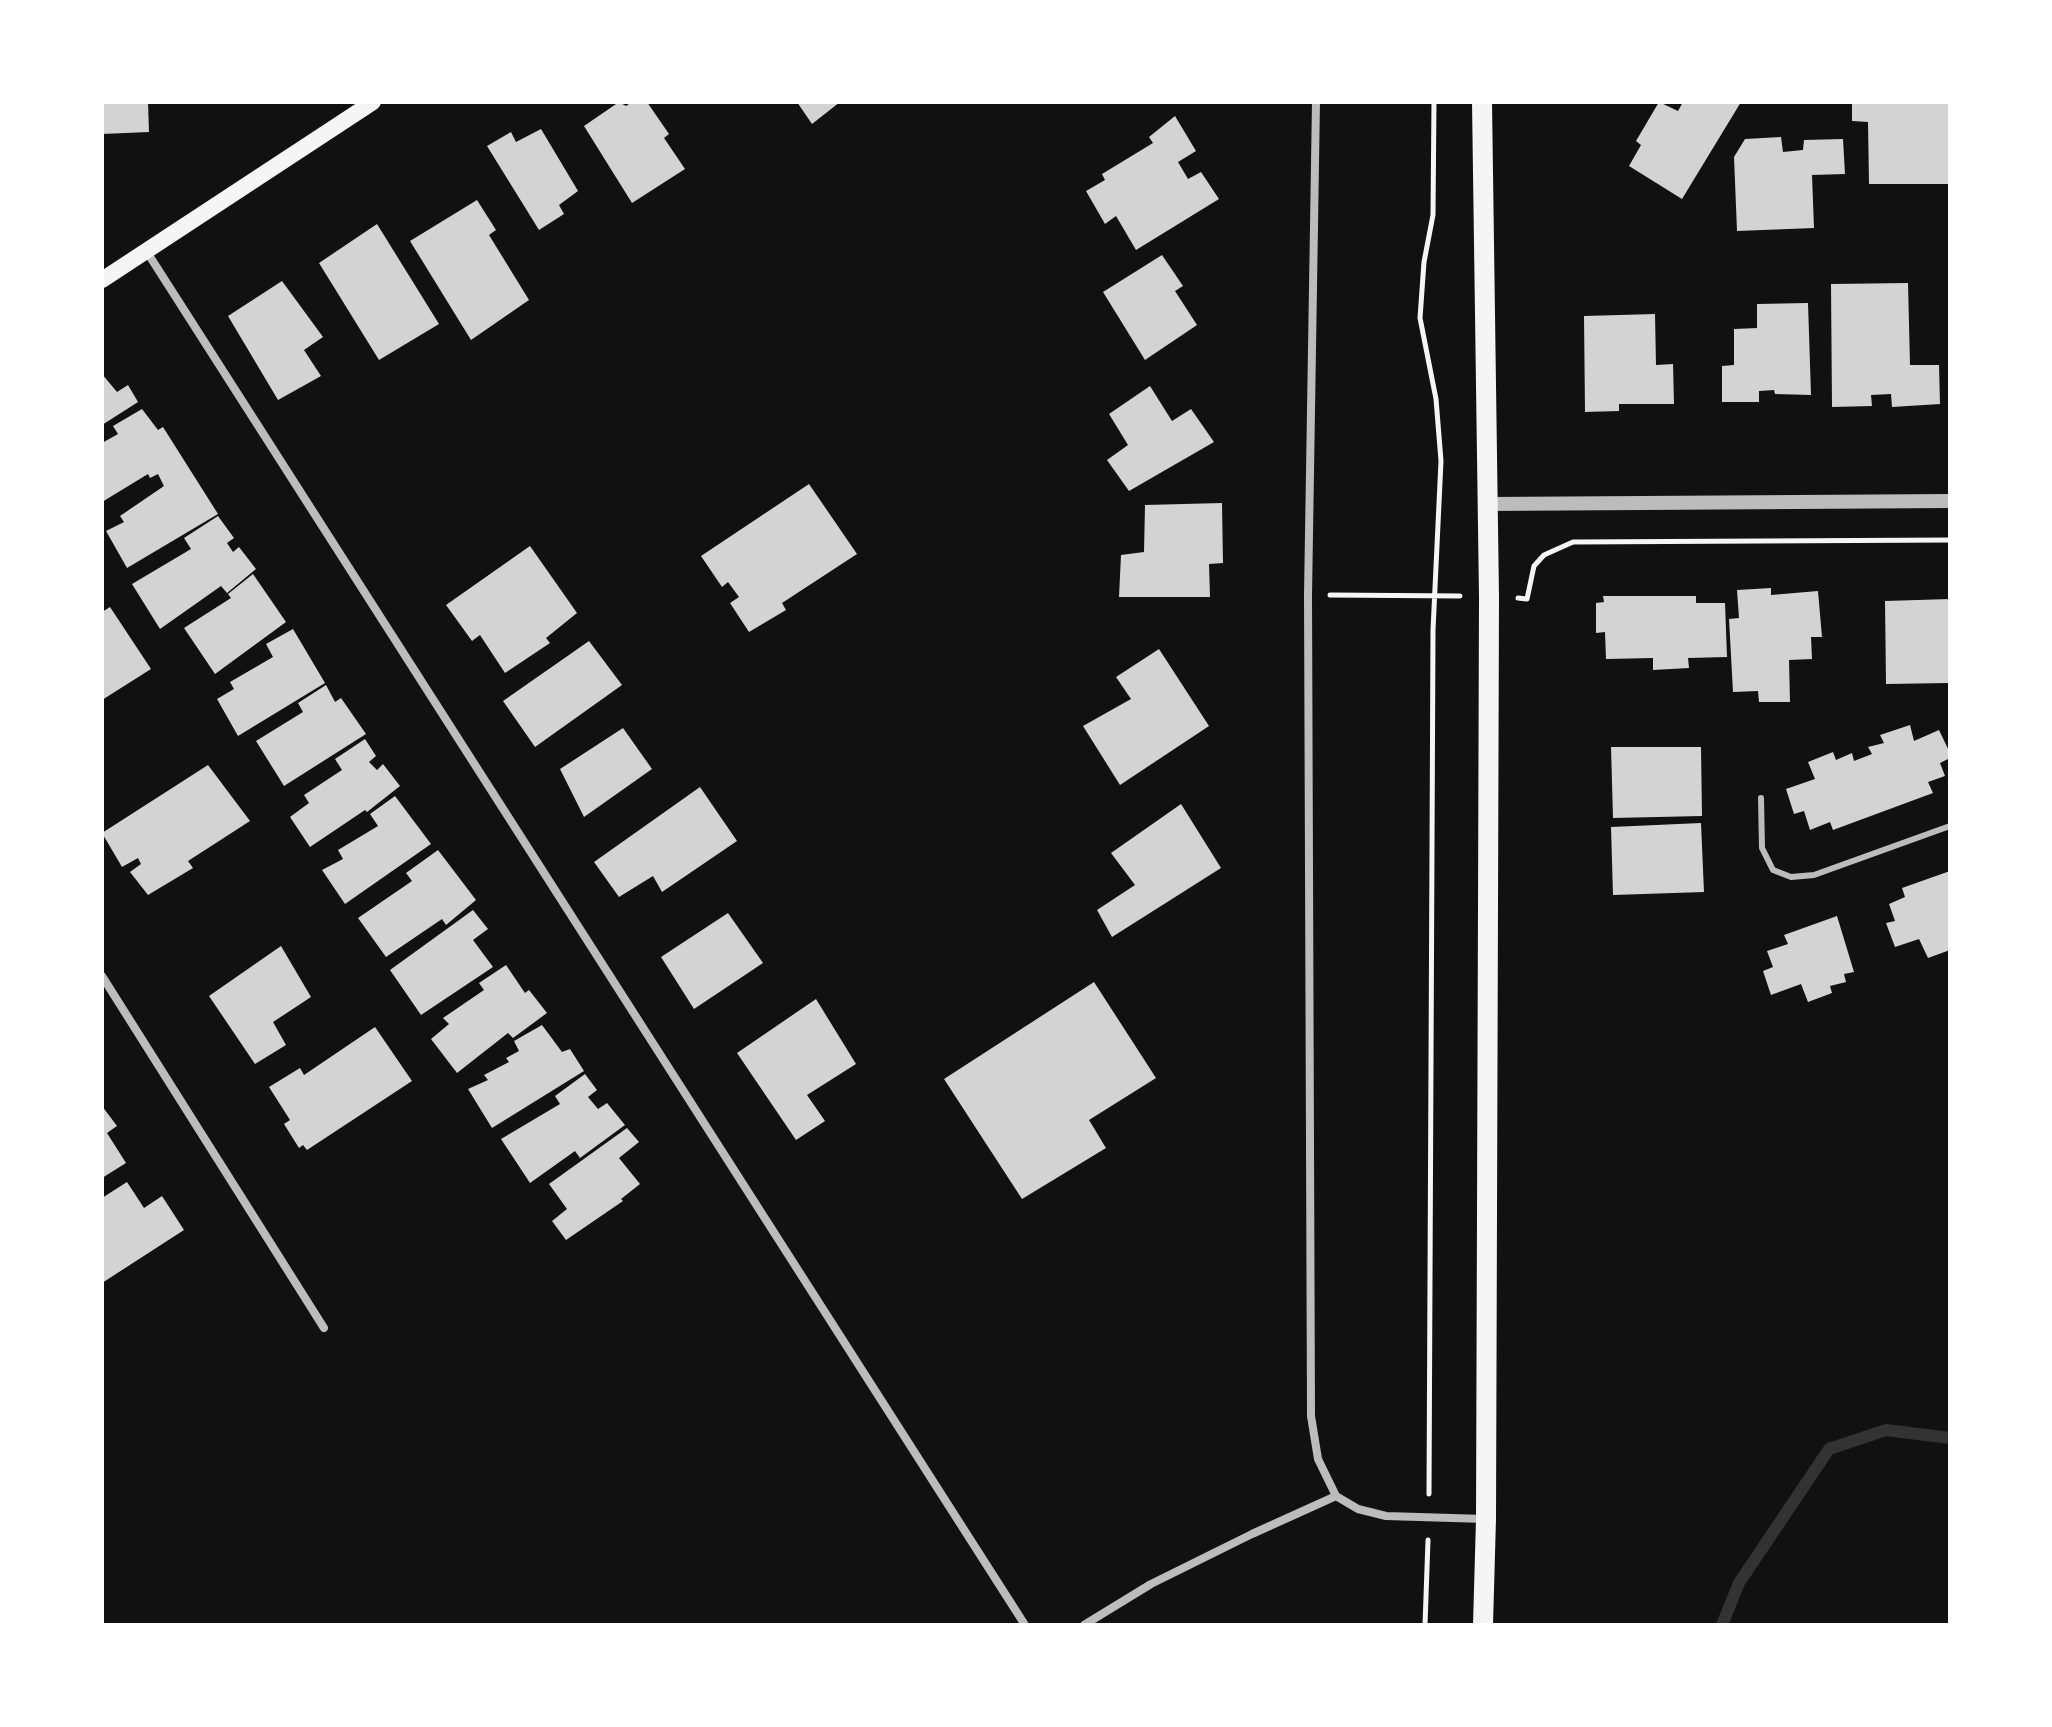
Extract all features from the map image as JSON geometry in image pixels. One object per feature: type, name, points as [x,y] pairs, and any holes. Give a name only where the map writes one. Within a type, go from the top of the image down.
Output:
[{"type":"main road","points":[[102,280],[373,102]]},
{"type":"main road","points":[[1482,102],[1489,597],[1483,1625]]},
{"type":"street","points":[[1316,102],[1308,595],[1311,1416],[1318,1459],[1336,1496],[1358,1509],[1386,1516],[1486,1519]]},
{"type":"street","points":[[147,252],[1025,1625]]},
{"type":"street","points":[[1488,504],[1950,501]]},
{"type":"street","points":[[102,976],[324,1328]]},
{"type":"street","points":[[1084,1625],[1151,1584],[1336,1496]]},
{"type":"lane","points":[[1761,798],[1762,848],[1773,870],[1791,877],[1814,875],[1950,826]]},
{"type":"path","points":[[1425,1625],[1435,595],[1441,461],[1436,399],[1420,318],[1424,262],[1433,215],[1434,102]]},
{"type":"path","points":[[1308,595],[1527,599],[1534,566],[1544,555],[1573,542],[1950,540]]},
{"type":"building","points":[[102,102],[148,102],[149,132],[102,134]]},
{"type":"building","points":[[619,102],[626,106],[632,102],[647,102],[669,134],[664,138],[685,169],[632,203],[584,126]]},
{"type":"building","points":[[797,102],[840,102],[812,124]]},
{"type":"building","points":[[1659,102],[1678,111],[1683,102],[1741,102],[1682,199],[1629,166],[1641,145],[1636,141]]},
{"type":"building","points":[[1852,102],[1948,102],[1949,184],[1869,184],[1868,122],[1852,121]]},
{"type":"building","points":[[1175,116],[1196,151],[1178,162],[1188,179],[1201,172],[1219,199],[1136,250],[1116,216],[1105,224],[1086,191],[1105,180],[1102,174],[1153,143],[1149,137]]},
{"type":"building","points":[[541,129],[578,191],[559,205],[564,214],[539,230],[487,146],[511,132],[516,142]]},
{"type":"building","points":[[1781,137],[1783,152],[1803,150],[1804,140],[1843,139],[1845,174],[1812,175],[1814,228],[1737,231],[1734,157],[1745,139]]},
{"type":"building","points":[[477,200],[496,230],[489,235],[529,300],[471,340],[410,241]]},
{"type":"building","points":[[377,224],[439,324],[379,360],[319,263]]},
{"type":"building","points":[[1162,255],[1183,286],[1175,291],[1197,325],[1145,360],[1103,292]]},
{"type":"building","points":[[282,281],[323,337],[304,350],[321,376],[278,400],[228,316]]},
{"type":"building","points":[[1908,283],[1910,365],[1939,365],[1940,404],[1892,407],[1891,394],[1871,395],[1872,406],[1832,407],[1831,284]]},
{"type":"building","points":[[1808,303],[1811,395],[1759,391],[1759,402],[1722,402],[1722,366],[1734,365],[1734,329],[1757,328],[1757,304]]},
{"type":"building","points":[[1655,314],[1656,365],[1673,364],[1674,404],[1619,404],[1619,411],[1585,412],[1584,316]]},
{"type":"building","points":[[102,374],[117,392],[128,385],[138,402],[102,425]]},
{"type":"building","points":[[1150,386],[1172,421],[1191,409],[1214,442],[1129,491],[1107,460],[1128,445],[1109,414]]},
{"type":"building","points":[[142,409],[158,430],[163,427],[218,514],[127,568],[106,531],[124,522],[120,516],[164,486],[158,474],[150,478],[148,474],[102,502],[102,443],[118,434],[113,426]]},
{"type":"building","points":[[809,484],[857,554],[782,603],[786,610],[749,632],[730,603],[739,597],[728,582],[722,587],[701,556]]},
{"type":"building","points":[[1222,503],[1223,563],[1209,564],[1210,597],[1119,597],[1121,555],[1144,552],[1145,505]]},
{"type":"building","points":[[218,516],[234,538],[227,543],[233,552],[239,547],[256,569],[227,593],[221,586],[160,629],[132,584],[191,549],[184,538]]},
{"type":"building","points":[[530,546],[577,613],[546,638],[550,643],[505,673],[480,635],[472,641],[446,605]]},
{"type":"building","points":[[253,574],[286,622],[215,674],[184,628],[231,598],[228,594]]},
{"type":"building","points":[[1771,588],[1771,595],[1818,591],[1822,637],[1811,637],[1812,659],[1789,660],[1790,702],[1759,702],[1758,691],[1733,692],[1729,619],[1739,618],[1737,590]]},
{"type":"building","points":[[1603,596],[1696,596],[1696,603],[1725,603],[1727,657],[1688,658],[1689,668],[1653,670],[1653,658],[1606,659],[1605,632],[1596,633],[1596,603],[1604,602]]},
{"type":"building","points":[[1950,599],[1950,683],[1886,684],[1885,601]]},
{"type":"building","points":[[110,607],[151,669],[102,700],[102,612]]},
{"type":"building","points":[[293,629],[325,683],[238,736],[217,699],[234,689],[230,682],[273,657],[266,644]]},
{"type":"building","points":[[589,641],[622,685],[535,747],[503,701]]},
{"type":"building","points":[[1159,649],[1209,726],[1120,785],[1083,726],[1131,699],[1116,677]]},
{"type":"building","points":[[326,685],[335,702],[341,698],[366,734],[284,786],[256,741],[303,712],[298,703]]},
{"type":"building","points":[[1910,725],[1914,741],[1939,730],[1950,753],[1950,758],[1940,763],[1945,776],[1928,782],[1933,793],[1833,830],[1830,822],[1810,830],[1804,811],[1794,814],[1786,789],[1815,779],[1808,762],[1833,752],[1836,760],[1852,753],[1854,761],[1872,754],[1868,747],[1884,743],[1880,735]]},
{"type":"building","points":[[623,728],[652,769],[584,817],[560,769]]},
{"type":"building","points":[[365,739],[376,756],[369,762],[377,770],[383,764],[400,786],[367,812],[365,810],[310,847],[290,817],[309,803],[304,795],[342,770],[335,759]]},
{"type":"building","points":[[1611,747],[1701,747],[1702,816],[1613,818]]},
{"type":"building","points":[[208,765],[250,821],[188,861],[193,868],[148,895],[130,872],[141,864],[138,858],[122,867],[102,833]]},
{"type":"building","points":[[700,787],[737,841],[662,892],[653,876],[619,897],[594,862]]},
{"type":"building","points":[[395,796],[431,844],[345,904],[322,870],[343,859],[338,850],[378,826],[370,814]]},
{"type":"building","points":[[1181,804],[1221,868],[1112,937],[1097,910],[1135,885],[1111,853]]},
{"type":"building","points":[[1701,823],[1704,892],[1613,895],[1611,827]]},
{"type":"building","points":[[438,850],[476,900],[446,925],[442,919],[386,957],[358,918],[412,881],[406,873]]},
{"type":"building","points":[[1950,871],[1950,950],[1928,958],[1919,939],[1895,947],[1886,923],[1895,921],[1889,904],[1905,897],[1902,888]]},
{"type":"building","points":[[473,910],[488,929],[473,940],[493,967],[421,1015],[390,970]]},
{"type":"building","points":[[728,913],[763,963],[694,1009],[661,957]]},
{"type":"building","points":[[1837,916],[1854,972],[1844,974],[1846,982],[1830,986],[1832,993],[1808,1002],[1801,984],[1771,995],[1763,971],[1773,967],[1767,951],[1788,944],[1784,935]]},
{"type":"building","points":[[281,946],[311,997],[273,1022],[286,1045],[255,1064],[209,996]]},
{"type":"building","points":[[506,965],[525,993],[529,990],[547,1013],[513,1038],[508,1033],[457,1073],[431,1039],[449,1024],[443,1018],[484,990],[479,983]]},
{"type":"building","points":[[1094,982],[1156,1078],[1089,1120],[1106,1148],[1022,1199],[944,1079]]},
{"type":"building","points":[[816,999],[856,1064],[807,1095],[825,1121],[796,1140],[737,1053]]},
{"type":"building","points":[[542,1025],[562,1052],[570,1049],[584,1071],[492,1128],[468,1089],[488,1080],[484,1075],[509,1062],[506,1058],[519,1051],[514,1041]]},
{"type":"building","points":[[375,1027],[412,1081],[307,1150],[303,1145],[299,1148],[284,1124],[290,1120],[269,1087],[300,1068],[304,1075]]},
{"type":"building","points":[[585,1074],[597,1090],[588,1097],[598,1109],[607,1103],[625,1125],[580,1158],[575,1151],[530,1183],[501,1139],[560,1104],[555,1096]]},
{"type":"building","points":[[102,1106],[117,1126],[107,1133],[126,1163],[102,1178]]},
{"type":"building","points":[[627,1128],[639,1142],[619,1158],[640,1184],[621,1199],[623,1201],[566,1240],[552,1221],[567,1209],[549,1184]]},
{"type":"building","points":[[127,1182],[144,1208],[162,1196],[184,1230],[102,1283],[102,1198]]},
{"type":"waterway","points":[[1722,1625],[1739,1583],[1829,1449],[1886,1430],[1950,1438]]}]
